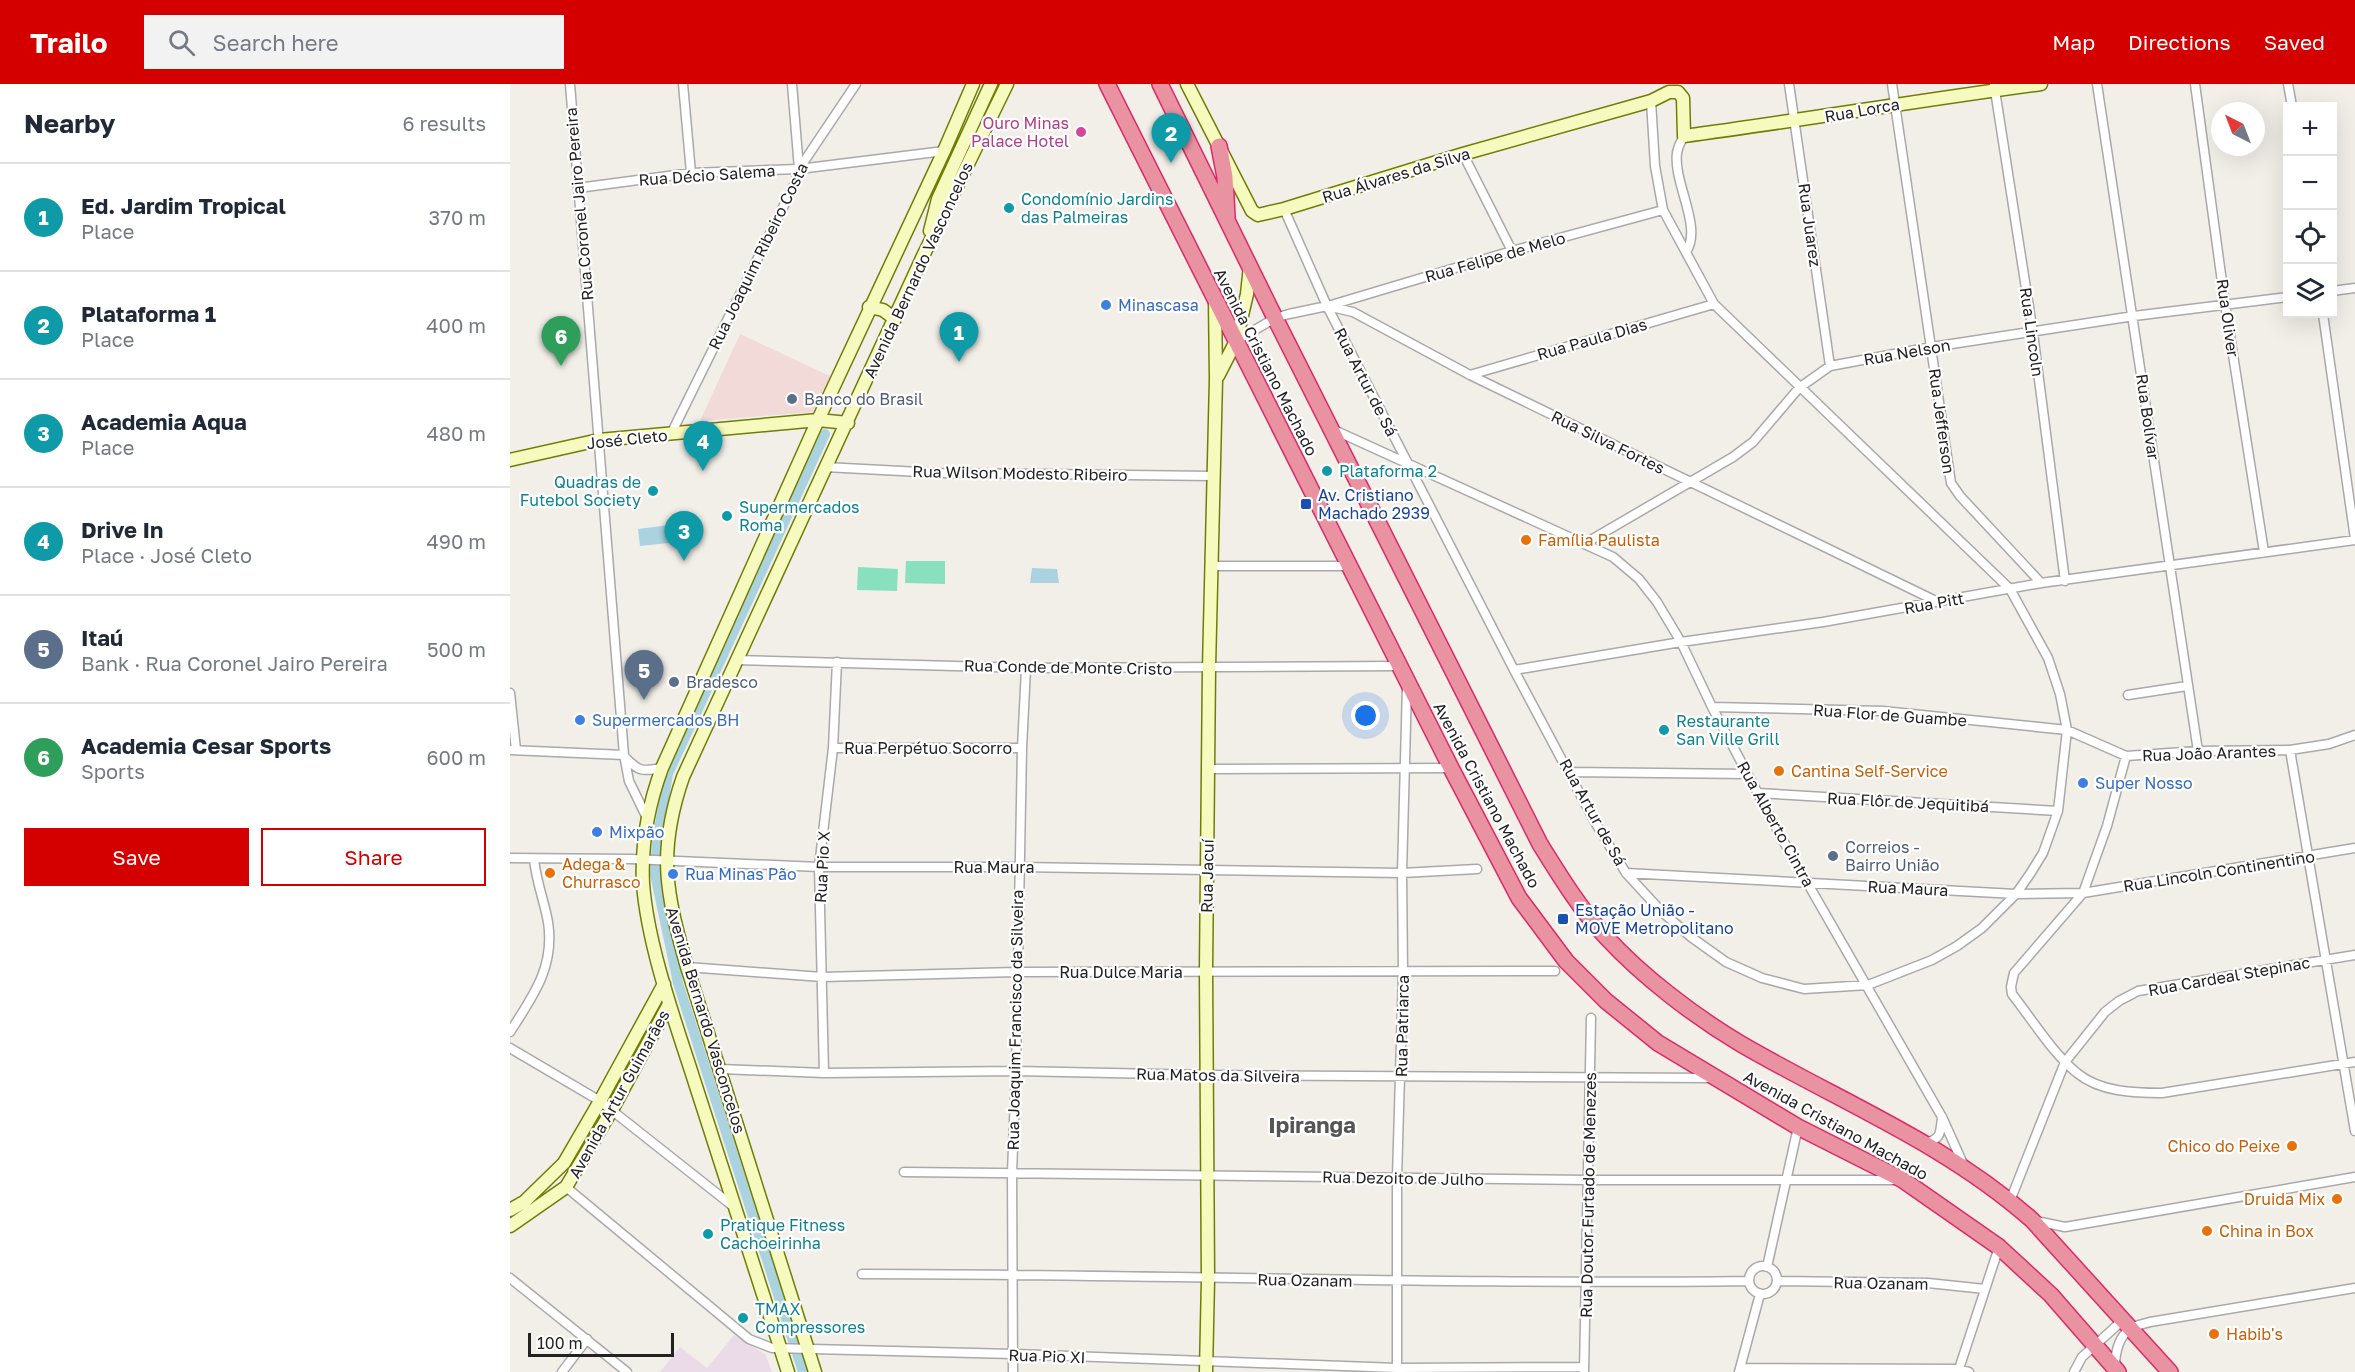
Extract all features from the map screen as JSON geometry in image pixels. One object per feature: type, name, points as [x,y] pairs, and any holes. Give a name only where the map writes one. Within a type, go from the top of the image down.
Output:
[{"type":"highway","name":"Avenida Cristiano Machado","points":[[1160,84],[1227,223],[1540,844],[1586,914],[1606,937],[1638,967],[1698,1015],[1740,1043],[1964,1166],[2010,1201],[2032,1220],[2170,1372]]},
{"type":"highway","name":"Avenida Cristiano Machado","points":[[1107,85],[1348,566],[1519,898],[1566,961],[1658,1043],[1798,1127],[1903,1180],[1999,1248],[2051,1295],[2116,1371]]},
{"type":"highway","points":[[1219,146],[1225,177],[1227,223]]},
{"type":"main road","name":"Avenida Bernardo Vasconcelos","points":[[788,1372],[669,1004],[646,912],[643,859],[647,818],[662,768],[869,307],[944,151],[973,84]]},
{"type":"main road","points":[[924,256],[938,199],[959,150],[992,84]]},
{"type":"main road","name":"Avenida Bernardo Vasconcelos","points":[[815,1372],[673,916],[667,882],[668,836],[678,790],[736,660],[924,256],[1007,84]]},
{"type":"main road","name":"Rua Álvares da Silva","points":[[1187,84],[1252,211],[1258,215],[1651,101],[1673,88]]},
{"type":"main road","name":"Rua Lorca","points":[[1684,135],[1795,121],[1994,87],[2041,84]]},
{"type":"main road","points":[[1673,88],[1683,98],[1684,135]]},
{"type":"main road","name":"Rua Jacuí","points":[[1216,380],[1236,341],[1247,294],[1250,266]]},
{"type":"main road","name":"Rua Jacuí","points":[[1206,1367],[1208,1279],[1205,1075],[1209,668],[1215,476],[1215,300]]},
{"type":"main road","points":[[869,307],[883,310],[895,319]]},
{"type":"main road","name":"José Cleto","points":[[510,460],[599,440],[818,420],[848,423]]},
{"type":"main road","name":"Avenida Artur Guimarães","points":[[510,1210],[524,1202],[564,1163],[664,984]]},
{"type":"main road","name":"Avenida Artur Guimarães","points":[[510,1226],[566,1187],[612,1110],[669,1004]]},
{"type":"main road","points":[[564,1163],[559,1176],[566,1187]]},
{"type":"street","name":"Rua Coronel Jairo Pereira","points":[[570,84],[624,755],[629,781],[647,818]]},
{"type":"street","points":[[683,84],[692,173]]},
{"type":"street","points":[[792,84],[799,169]]},
{"type":"street","name":"Rua Joaquim Ribeiro Costa","points":[[671,434],[796,181],[799,169],[856,84]]},
{"type":"street","name":"Rua Juarez","points":[[1789,84],[1830,366]]},
{"type":"street","name":"Rua Jefferson","points":[[1892,84],[1952,483],[1960,496],[2041,583]]},
{"type":"street","name":"Rua Bolívar","points":[[2097,84],[2134,316],[2198,751]]},
{"type":"street","name":"Rua Oliver","points":[[2196,84],[2225,304],[2264,552]]},
{"type":"street","points":[[2288,84],[2291,102]]},
{"type":"street","name":"Rua Lincoln","points":[[1994,87],[2033,333],[2065,581]]},
{"type":"street","name":"Rua Artur de Sá","points":[[1284,209],[1327,306],[1408,465],[1596,824],[1626,873],[1661,911],[1691,938],[1726,962],[1762,978],[1804,989],[1868,985],[1932,960],[1958,946],[1982,928],[2016,894],[2043,853],[2058,811],[2067,730],[2060,694],[2048,658],[2010,589],[1714,304],[1663,210],[1655,166],[1651,101]]},
{"type":"street","points":[[1684,135],[1677,151],[1677,163],[1690,224],[1690,246],[1686,252]]},
{"type":"street","name":"Rua Décio Salema","points":[[578,188],[692,173],[799,169],[944,151]]},
{"type":"street","points":[[1463,154],[1512,251]]},
{"type":"street","name":"Rua Felipe de Melo","points":[[1327,306],[1512,251],[1663,210]]},
{"type":"street","points":[[2337,290],[2355,288]]},
{"type":"street","name":"Rua Nelson","points":[[1584,544],[1733,458],[1753,442],[1799,388],[1830,366],[1932,347],[2134,316],[2283,298]]},
{"type":"street","name":"Rua Paula Dias","points":[[1470,375],[1714,304]]},
{"type":"street","name":"Rua Silva Fortes","points":[[1275,318],[1327,306],[1353,312],[1470,375],[1939,602]]},
{"type":"street","points":[[1236,341],[1275,318]]},
{"type":"street","points":[[2324,318],[2355,540]]},
{"type":"street","name":"Rua Alberto Cintra","points":[[1330,429],[1613,557],[1639,579],[1657,602],[1681,642],[1747,774],[1942,1117],[1964,1166]]},
{"type":"street","name":"Rua Wilson Modesto Ribeiro","points":[[825,467],[939,473],[1215,476]]},
{"type":"street","name":"Rua Pitt","points":[[1514,670],[1681,642],[1823,622],[2041,583],[2355,540]]},
{"type":"street","points":[[1212,566],[1348,566]]},
{"type":"street","name":"Rua Conde de Monte Cristo","points":[[736,660],[1026,668],[1209,668],[1403,672]]},
{"type":"street","name":"Rua Pio X","points":[[824,1073],[819,867],[833,748],[837,662]]},
{"type":"street","name":"Rua Joaquim Francisco da Silveira","points":[[1013,1372],[1012,1173],[1026,668]]},
{"type":"street","name":"Rua Patriarca","points":[[1397,1370],[1397,1178],[1403,973],[1402,873],[1405,768],[1403,672]]},
{"type":"street","points":[[2128,695],[2187,686]]},
{"type":"street","points":[[510,693],[513,750],[624,755],[636,768],[646,771],[662,768]]},
{"type":"street","name":"Rua Flor de Guambe","points":[[1712,707],[1883,711],[2067,730]]},
{"type":"street","name":"Rua João Arantes","points":[[2067,730],[2126,756],[2198,751],[2289,750],[2329,744],[2355,735]]},
{"type":"street","name":"Rua Perpétuo Socorro","points":[[833,748],[1022,748]]},
{"type":"street","points":[[2289,750],[2355,1131]]},
{"type":"street","points":[[2126,756],[2107,826],[2083,893],[2014,973],[2012,994],[2065,1062],[2078,1074],[2096,1084],[2133,1094],[2162,1093],[2355,1062]]},
{"type":"street","points":[[1209,769],[1451,768]]},
{"type":"street","points":[[1570,772],[1747,774]]},
{"type":"street","name":"Rua Flôr de Jequitibá","points":[[1758,793],[2058,811]]},
{"type":"street","name":"Rua Lincoln Continentino","points":[[2083,893],[2355,848]]},
{"type":"street","name":"Rua Maura","points":[[510,858],[643,859],[819,867],[1019,867],[1402,873],[1478,869]]},
{"type":"street","points":[[510,1032],[535,993],[545,972],[550,945],[548,921],[536,878],[534,859]]},
{"type":"street","name":"Rua Maura","points":[[1626,873],[2016,894],[2083,893]]},
{"type":"street","name":"Rua Cardeal Stepinac","points":[[2010,1201],[2065,1062],[2105,1012],[2119,1001],[2138,992],[2355,955]]},
{"type":"street","name":"Rua Dulce Maria","points":[[687,967],[822,977],[1016,972],[1555,971]]},
{"type":"street","name":"Rua Doutor Furtado de Menezes","points":[[1584,1370],[1591,1018]]},
{"type":"street","points":[[510,1048],[600,1101],[734,1208]]},
{"type":"street","name":"Rua Matos da Silveira","points":[[720,1069],[824,1073],[1016,1071],[1205,1075],[1715,1078]]},
{"type":"street","points":[[1925,1143],[1935,1141],[1939,1136],[1942,1117]]},
{"type":"street","points":[[1767,1267],[1798,1127]]},
{"type":"street","name":"Rua Dezoito de Julho","points":[[904,1172],[1588,1180],[1903,1180]]},
{"type":"street","points":[[2032,1220],[2049,1225],[2070,1226],[2355,1177]]},
{"type":"street","name":"Rua Pio XI","points":[[566,1187],[749,1339],[772,1348],[1013,1354],[1206,1367],[1584,1370]]},
{"type":"street","points":[[2059,1250],[2058,1238],[2062,1231],[2070,1226]]},
{"type":"street","points":[[1958,1371],[1999,1248]]},
{"type":"street","points":[[1767,1267],[1774,1272],[1777,1281],[1773,1290],[1760,1294],[1752,1290],[1749,1281],[1754,1269],[1767,1267]]},
{"type":"street","name":"Rua Ozanam","points":[[862,1274],[1012,1274],[1208,1279],[1586,1283],[1749,1281]]},
{"type":"street","points":[[510,1278],[627,1372]]},
{"type":"street","name":"Rua Ozanam","points":[[1777,1281],[1928,1283],[1985,1290]]},
{"type":"street","points":[[2074,1372],[2078,1362],[2095,1345],[2127,1324],[2355,1288]]},
{"type":"street","points":[[1760,1294],[1739,1370],[1969,1372]]},
{"type":"street","points":[[2116,1371],[2117,1352],[2127,1324]]},
{"type":"street","points":[[562,1372],[587,1339]]},
{"type":"shaded area","points":[[740,334],[830,376],[813,412],[700,421]]},
{"type":"shaded area","points":[[734,1335],[765,1354],[772,1372],[660,1372],[680,1347],[707,1368]]},
{"type":"green space","points":[[906,561],[945,561],[945,584],[905,583]]},
{"type":"green space","points":[[858,567],[898,569],[897,591],[857,590]]},
{"type":"water","points":[[678,524],[679,542],[640,546],[638,529]]},
{"type":"water","points":[[1032,568],[1057,569],[1059,583],[1030,583]]},
{"type":"waterway","points":[[803,1372],[678,983],[655,874],[657,843],[668,774],[825,434]]},
{"type":"place","name":"Ouro Minas Palace Hotel","points":[[1081,132]]},
{"type":"place","name":"Plataforma 1","points":[[1171,163]]},
{"type":"place","name":"Condomínio Jardins das Palmeiras","points":[[1009,208]]},
{"type":"place","name":"Minascasa","points":[[1106,305]]},
{"type":"place","name":"Ed. Jardim Tropical","points":[[959,362]]},
{"type":"place","name":"Academia Cesar Sports","points":[[561,366]]},
{"type":"place","name":"Banco do Brasil","points":[[792,399]]},
{"type":"place","name":"Drive In","points":[[703,471]]},
{"type":"place","name":"Plataforma 2","points":[[1327,471]]},
{"type":"place","name":"Quadras de Futebol Society","points":[[653,491]]},
{"type":"place","name":"Av. Cristiano Machado 2939","points":[[1306,504]]},
{"type":"place","name":"Supermercados Roma","points":[[727,516]]},
{"type":"place","name":"Família Paulista","points":[[1526,540]]},
{"type":"place","name":"Academia Aqua","points":[[684,561]]},
{"type":"place","name":"Bradesco","points":[[674,682]]},
{"type":"place","name":"Itaú","points":[[644,700]]},
{"type":"place","name":"Supermercados BH","points":[[580,720]]},
{"type":"place","name":"Restaurante San Ville Grill","points":[[1664,730]]},
{"type":"place","name":"Cantina Self-Service","points":[[1779,771]]},
{"type":"place","name":"Super Nosso","points":[[2083,783]]},
{"type":"place","name":"Mixpão","points":[[597,832]]},
{"type":"place","name":"Correios - Bairro União","points":[[1833,856]]},
{"type":"place","name":"Adega & Churrasco","points":[[550,873]]},
{"type":"place","name":"Rua Minas Pão","points":[[673,874]]},
{"type":"place","name":"Estação União - MOVE Metropolitano","points":[[1563,919]]},
{"type":"place","name":"Chico do Peixe","points":[[2292,1146]]},
{"type":"place","name":"Druida Mix","points":[[2337,1199]]},
{"type":"place","name":"China in Box","points":[[2207,1231]]},
{"type":"place","name":"Pratique Fitness Cachoeirinha","points":[[708,1234]]},
{"type":"place","name":"TMAX Compressores","points":[[743,1318]]},
{"type":"place","name":"Habib's","points":[[2214,1334]]},
{"type":"district","name":"Ipiranga","points":[[1312,1125]]}]
